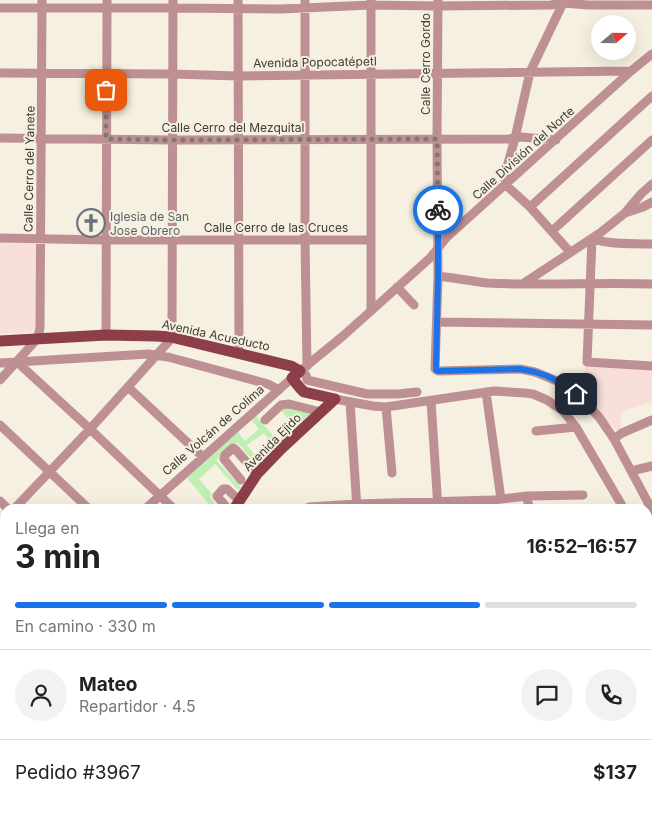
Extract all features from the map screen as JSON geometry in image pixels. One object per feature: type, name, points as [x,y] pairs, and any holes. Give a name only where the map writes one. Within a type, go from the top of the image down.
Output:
[{"type":"main road","name":"Avenida Acueducto","points":[[0,341],[106,335],[171,337],[287,365],[300,372],[304,392],[335,399]]},
{"type":"main road","name":"Avenida Ejido","points":[[237,504],[257,474],[335,399]]},
{"type":"street","points":[[564,2],[530,72],[504,178],[507,184],[570,252]]},
{"type":"street","points":[[0,8],[42,4],[238,4],[281,9],[305,4],[371,3],[551,5],[564,2],[588,5],[652,5]]},
{"type":"street","points":[[370,312],[371,3]]},
{"type":"street","name":"Calle Cerro Gordo","points":[[438,3],[438,276]]},
{"type":"street","name":"Calle Cerro del Yanete","points":[[38,338],[40,328],[42,4]]},
{"type":"street","points":[[106,335],[107,4]]},
{"type":"street","points":[[19,504],[128,388],[169,342],[171,337],[173,4]]},
{"type":"street","points":[[238,4],[239,354]]},
{"type":"street","points":[[300,372],[305,240],[305,4]]},
{"type":"street","name":"Calle División del Norte","points":[[300,372],[430,258],[447,237],[631,71],[651,56]]},
{"type":"street","name":"Avenida Popocatépetl","points":[[0,73],[238,76],[631,71]]},
{"type":"street","points":[[530,207],[652,96]]},
{"type":"street","name":"Calle Cerro del Mezquital","points":[[0,138],[371,140],[521,137],[556,140]]},
{"type":"street","points":[[552,231],[652,140]]},
{"type":"street","points":[[523,284],[592,239],[625,213],[652,184]]},
{"type":"street","points":[[625,213],[652,202]]},
{"type":"street","name":"Calle Cerro de las Cruces","points":[[0,238],[371,240]]},
{"type":"street","points":[[592,239],[612,243],[652,244]]},
{"type":"street","points":[[592,239],[587,362],[652,366]]},
{"type":"street","points":[[649,504],[614,439],[599,417],[576,394],[557,381],[535,372],[520,369],[436,370],[438,276],[478,282],[523,284],[652,284]]},
{"type":"street","points":[[397,287],[414,305]]},
{"type":"street","points":[[437,322],[652,325]]},
{"type":"street","points":[[0,380],[38,338]]},
{"type":"street","points":[[0,363],[148,354],[168,357],[268,384],[279,390]]},
{"type":"street","points":[[17,362],[169,504]]},
{"type":"street","name":"Calle Volcán de Colima","points":[[150,504],[300,372]]},
{"type":"street","name":"Avenida Acueducto","points":[[300,372],[306,375],[307,380],[358,392],[386,394],[417,392]]},
{"type":"street","points":[[128,388],[202,457]]},
{"type":"street","points":[[486,392],[501,499]]},
{"type":"street","name":"Avenida Acueducto","points":[[335,399],[386,407],[486,392],[525,393],[540,397],[556,405],[576,427],[621,504]]},
{"type":"street","points":[[431,401],[438,504]]},
{"type":"street","points":[[350,402],[357,504]]},
{"type":"street","points":[[265,420],[285,404],[321,412]]},
{"type":"street","points":[[386,407],[392,474]]},
{"type":"street","points":[[614,439],[622,432],[652,420]]},
{"type":"street","points":[[0,425],[84,504]]},
{"type":"street","points":[[536,431],[576,427]]},
{"type":"street","points":[[241,480],[224,459],[224,455],[232,448],[235,448],[257,474]]},
{"type":"street","points":[[631,471],[652,466]]},
{"type":"street","points":[[224,504],[217,496],[223,489],[228,489],[236,504]]},
{"type":"street","points":[[448,504],[527,496],[583,495]]},
{"type":"street","points":[[527,496],[528,504]]},
{"type":"shaded area","points":[[0,239],[38,239],[38,332],[0,334]]},
{"type":"shaded area","points":[[585,364],[652,370],[652,402],[622,411],[620,434],[583,398]]},
{"type":"green space","points":[[285,407],[311,414],[276,448],[264,433],[247,445],[261,463],[258,466],[237,442],[216,460],[241,487],[238,490],[215,464],[199,479],[212,494],[210,497],[215,504],[209,504],[187,478],[238,432],[245,441],[259,429],[249,417],[253,413],[278,441],[294,426],[281,410]]},
{"type":"way so far","points":[[106,90],[106,139],[437,139],[438,210]]},
{"type":"place","name":"Iglesia de San Jose Obrero","points":[[91,223]]},
{"type":"route","points":[[438,210],[436,370],[520,369],[547,376],[576,394]]}]
